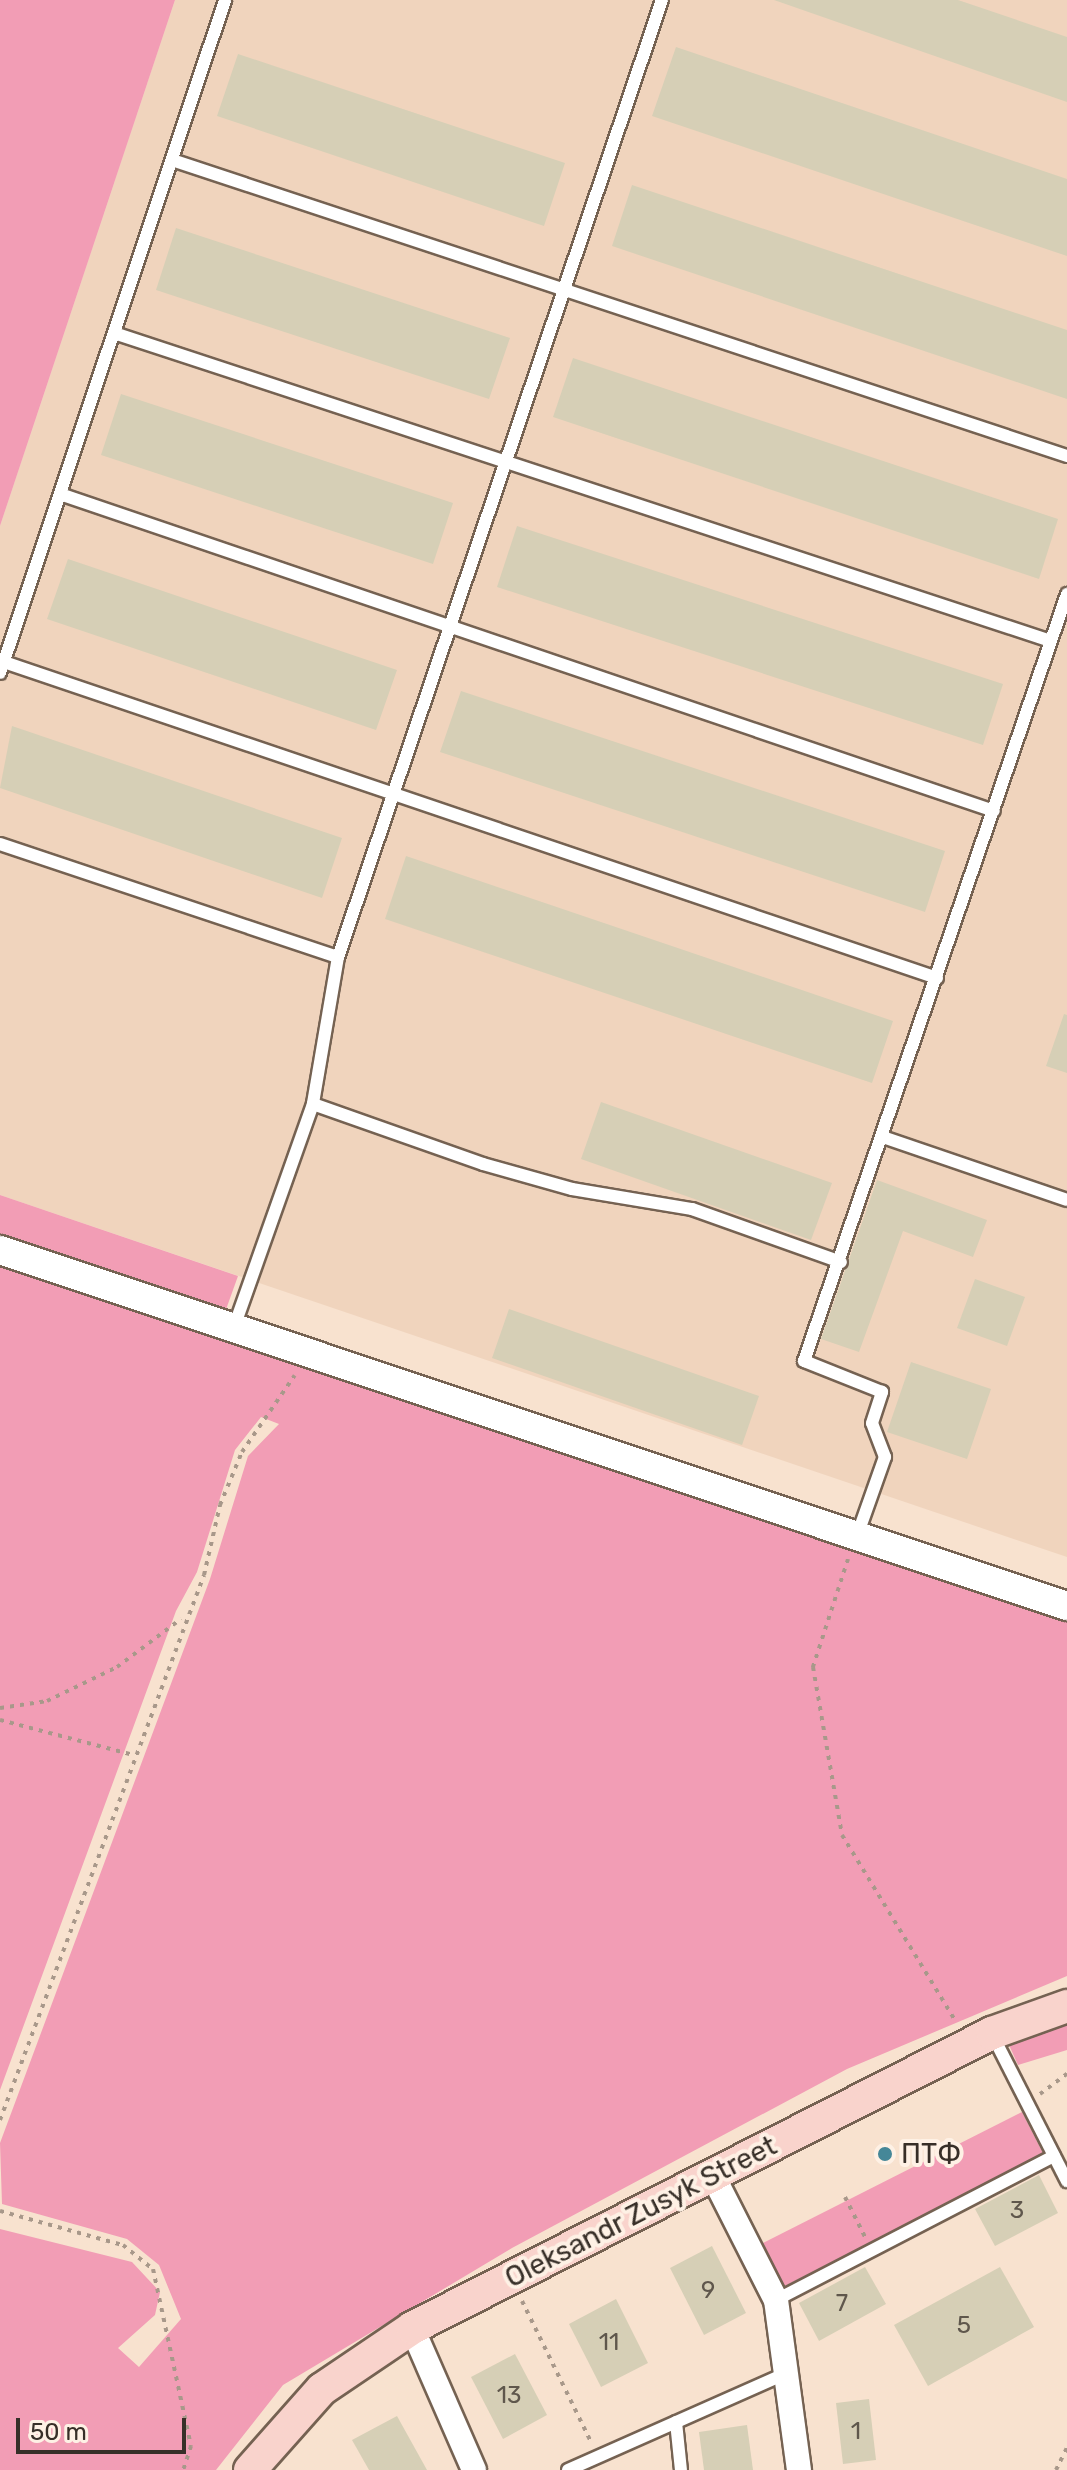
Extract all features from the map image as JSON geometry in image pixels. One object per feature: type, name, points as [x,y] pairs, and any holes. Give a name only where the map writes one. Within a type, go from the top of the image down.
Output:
[{"type":"main road","name":"Oleksandr Zusyk Street","points":[[250,2470],[322,2389],[412,2328],[982,2038],[1067,2006]]},
{"type":"street","points":[[0,1250],[1067,1606]]},
{"type":"street","points":[[713,2176],[776,2300],[799,2470]]},
{"type":"street","points":[[412,2328],[474,2470]]},
{"type":"lane","points":[[225,0],[2,667],[392,792],[937,978]]},
{"type":"lane","points":[[234,1328],[313,1104],[338,957],[662,0]]},
{"type":"lane","points":[[172,160],[1067,456]]},
{"type":"lane","points":[[114,333],[1051,641]]},
{"type":"lane","points":[[60,494],[994,811]]},
{"type":"lane","points":[[857,1536],[885,1457],[872,1423],[882,1392],[804,1361],[841,1262],[1067,594]]},
{"type":"lane","points":[[0,844],[338,957]]},
{"type":"lane","points":[[313,1104],[483,1164],[692,1209],[841,1262]]},
{"type":"lane","points":[[883,1137],[1067,1200]]},
{"type":"lane","points":[[982,2038],[1028,2103],[1067,2181]]},
{"type":"lane","points":[[776,2300],[873,2254],[1054,2156]]},
{"type":"lane","points":[[568,2470],[597,2464],[676,2422],[787,2373]]},
{"type":"lane","points":[[676,2422],[681,2470]]},
{"type":"path","points":[[0,2120],[183,1617],[204,1575],[242,1452],[309,1353]]},
{"type":"path","points":[[857,1536],[813,1667],[842,1835],[982,2038]]},
{"type":"path","points":[[0,1708],[47,1701],[117,1667],[183,1617]]},
{"type":"path","points":[[0,1720],[134,1755]]},
{"type":"path","points":[[1028,2103],[1067,2074]]},
{"type":"path","points":[[845,2197],[873,2254]]},
{"type":"path","points":[[0,2211],[123,2245],[153,2269],[191,2446],[183,2470]]},
{"type":"path","points":[[511,2279],[597,2464]]},
{"type":"path","points":[[1056,2470],[1067,2447]]},
{"type":"shaded area","points":[[0,0],[175,0],[0,526]]},
{"type":"shaded area","points":[[175,0],[1067,0],[1067,1557],[0,1195],[0,526]]},
{"type":"shaded area","points":[[0,1195],[238,1276],[224,1315],[0,1239]]},
{"type":"shaded area","points":[[0,1258],[1067,1621],[1067,1976],[847,2069],[512,2248],[283,2385],[216,2470],[0,2470],[0,2229],[132,2262],[160,2292],[155,2315],[118,2348],[139,2367],[181,2319],[159,2265],[127,2239],[2,2204],[0,2143],[210,1579],[248,1456],[279,1424],[261,1417],[235,1450],[197,1572],[176,1611],[0,2090]]},
{"type":"shaded area","points":[[1067,2016],[1067,2050],[1018,2065],[1005,2036]]},
{"type":"shaded area","points":[[1022,2112],[1044,2155],[777,2290],[755,2247]]},
{"type":"building","points":[[774,0],[958,0],[1067,37],[1067,102]]},
{"type":"building","points":[[676,47],[1067,179],[1067,256],[652,116]]},
{"type":"building","points":[[238,54],[565,163],[544,226],[217,116]]},
{"type":"building","points":[[632,185],[1067,330],[1067,399],[612,246]]},
{"type":"building","points":[[176,228],[510,338],[489,399],[156,290]]},
{"type":"building","points":[[573,358],[1058,519],[1039,579],[553,417]]},
{"type":"building","points":[[121,394],[453,503],[433,564],[101,455]]},
{"type":"building","points":[[517,526],[1003,684],[983,745],[497,587]]},
{"type":"building","points":[[68,559],[397,670],[376,730],[47,619]]},
{"type":"building","points":[[461,691],[945,851],[925,912],[440,752]]},
{"type":"building","points":[[12,726],[342,838],[322,898],[0,788]]},
{"type":"building","points":[[406,856],[893,1021],[872,1083],[385,919]]},
{"type":"building","points":[[1064,1014],[1067,1015],[1067,1073],[1046,1066]]},
{"type":"building","points":[[601,1102],[832,1183],[811,1240],[581,1159]]},
{"type":"building","points":[[877,1180],[987,1220],[973,1257],[903,1231],[859,1352],[821,1339]]},
{"type":"building","points":[[975,1279],[1025,1297],[1007,1346],[957,1328]]},
{"type":"building","points":[[509,1309],[759,1396],[742,1445],[492,1358]]},
{"type":"building","points":[[911,1362],[991,1389],[967,1459],[887,1432]]},
{"type":"building","points":[[1039,2175],[1058,2213],[995,2246],[975,2209]]},
{"type":"building","points":[[712,2246],[746,2313],[704,2335],[670,2268]]},
{"type":"building","points":[[865,2267],[886,2304],[819,2341],[799,2303]]},
{"type":"building","points":[[1000,2267],[1034,2327],[928,2386],[894,2325]]},
{"type":"building","points":[[616,2299],[648,2363],[601,2387],[569,2324]]},
{"type":"building","points":[[515,2354],[547,2415],[503,2439],[471,2377]]},
{"type":"building","points":[[869,2399],[876,2460],[843,2464],[836,2403]]},
{"type":"building","points":[[397,2416],[427,2470],[369,2470],[352,2440]]},
{"type":"building","points":[[747,2425],[753,2470],[704,2470],[699,2432]]},
{"type":"place","name":"ПТФ","points":[[885,2154]]}]
